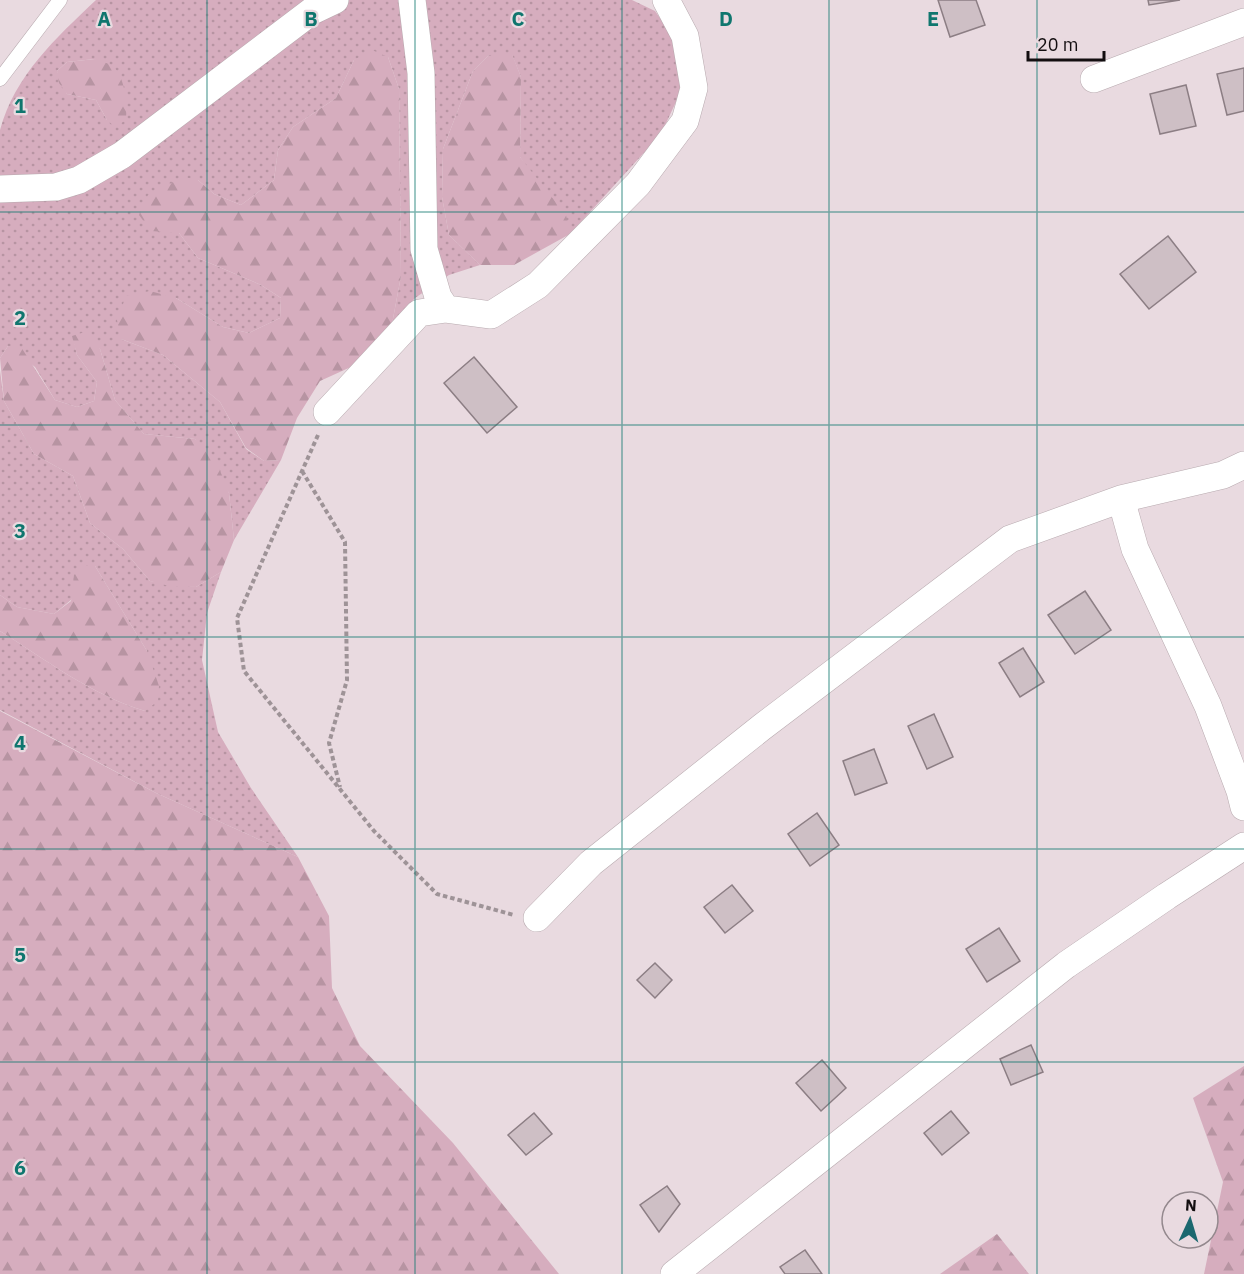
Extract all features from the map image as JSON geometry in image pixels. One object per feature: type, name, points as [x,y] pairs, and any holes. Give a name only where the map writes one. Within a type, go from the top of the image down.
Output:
[{"type":"street","points":[[0,189],[56,187],[88,175],[122,155],[312,11],[335,0]]},
{"type":"street","points":[[412,0],[421,73],[424,249],[438,297],[446,309]]},
{"type":"street","points":[[327,412],[419,313],[446,309],[490,315],[538,285],[638,184],[685,121],[694,88],[685,36],[666,0]]},
{"type":"street","points":[[1094,79],[1244,22]]},
{"type":"street","points":[[537,918],[591,863],[762,727],[1010,539],[1121,500],[1223,475],[1244,465]]},
{"type":"street","points":[[1121,500],[1135,549],[1208,706],[1244,807]]},
{"type":"street","points":[[674,1274],[1066,965],[1244,846]]},
{"type":"lane","points":[[0,79],[60,0]]},
{"type":"path","points":[[327,412],[237,618],[244,671],[374,831],[437,894],[523,918],[537,918]]},
{"type":"path","points":[[302,471],[345,542],[347,680],[329,743],[341,790]]},
{"type":"green space","points":[[96,0],[632,0],[655,11],[672,35],[682,89],[661,134],[570,234],[520,157],[521,77],[512,55],[489,55],[473,71],[443,149],[442,197],[449,235],[480,265],[449,275],[415,298],[392,324],[401,276],[399,89],[388,57],[354,60],[336,98],[293,127],[278,150],[274,180],[241,205],[214,194],[198,180],[179,233],[198,258],[261,285],[281,298],[280,318],[249,333],[223,327],[176,298],[121,339],[163,355],[220,402],[246,449],[264,461],[281,460],[234,540],[229,493],[195,439],[144,434],[115,400],[100,349],[73,336],[77,355],[97,382],[94,401],[77,407],[55,400],[35,367],[8,346],[0,358],[0,130],[7,110],[26,75],[52,43]],"holes":[[[95,59],[107,120],[96,100],[67,94],[57,71],[67,62]]]},
{"type":"green space","points":[[372,50],[388,57],[399,89],[401,276],[392,324],[353,366],[320,381],[297,418],[281,460],[264,461],[246,448],[220,402],[163,355],[121,339],[117,320],[126,296],[150,291],[176,298],[223,327],[249,333],[280,318],[281,298],[261,285],[198,258],[179,233],[151,231],[139,215],[148,195],[183,177],[198,180],[214,194],[241,205],[274,180],[278,150],[293,127],[336,98],[354,60]]},
{"type":"green space","points":[[512,54],[521,77],[520,157],[566,215],[570,234],[514,265],[480,265],[449,235],[442,197],[443,149],[473,71],[489,55]]},
{"type":"green space","points":[[95,59],[115,68],[122,81],[126,98],[126,120],[115,127],[107,120],[96,100],[67,94],[59,83],[57,71],[67,62]]},
{"type":"green space","points":[[88,331],[100,349],[115,400],[144,434],[195,439],[215,458],[229,493],[234,540],[221,572],[196,587],[169,586],[150,581],[123,549],[90,523],[73,476],[34,454],[4,401],[0,358],[8,346],[21,347],[55,400],[77,407],[94,401],[97,382],[77,355],[72,336]]},
{"type":"green space","points":[[0,370],[4,401],[34,454],[73,476],[90,523],[123,549],[150,581],[196,587],[221,572],[207,613],[202,660],[218,732],[251,788],[298,857],[156,793],[0,710],[0,631],[52,665],[106,696],[145,711],[147,651],[95,566],[71,600],[54,614],[17,607],[0,595]]},
{"type":"green space","points":[[84,566],[95,566],[147,651],[159,686],[158,701],[145,711],[106,696],[52,665],[0,631],[0,595],[17,607],[54,614],[71,601],[74,575]]},
{"type":"green space","points":[[0,711],[156,793],[298,857],[329,916],[332,988],[360,1046],[453,1143],[559,1274],[0,1274]]},
{"type":"green space","points":[[1244,1066],[1244,1274],[1204,1274],[1209,1250],[1220,1250],[1220,1197],[1223,1182],[1193,1098]]},
{"type":"green space","points":[[997,1234],[1029,1274],[940,1274]]},
{"type":"building","points":[[938,0],[976,0],[985,25],[950,37]]},
{"type":"building","points":[[1148,0],[1180,0],[1149,5]]},
{"type":"building","points":[[1244,68],[1244,111],[1227,115],[1217,74]]},
{"type":"building","points":[[1186,85],[1196,126],[1160,134],[1150,94]]},
{"type":"building","points":[[1168,236],[1196,272],[1149,309],[1120,274]]},
{"type":"building","points":[[474,357],[517,407],[487,433],[444,383]]},
{"type":"building","points":[[1085,591],[1111,630],[1075,654],[1048,615]]},
{"type":"building","points":[[1023,648],[1044,682],[1020,697],[999,663]]},
{"type":"building","points":[[934,714],[953,757],[927,769],[908,726]]},
{"type":"building","points":[[874,749],[887,783],[855,795],[843,761]]},
{"type":"building","points":[[817,813],[839,845],[810,866],[788,834]]},
{"type":"building","points":[[732,885],[753,911],[725,933],[704,907]]},
{"type":"building","points":[[999,928],[1020,961],[987,982],[966,949]]},
{"type":"building","points":[[655,963],[672,980],[655,998],[637,980]]},
{"type":"building","points":[[1031,1045],[1043,1072],[1011,1085],[1000,1059]]},
{"type":"building","points":[[822,1060],[846,1088],[821,1111],[796,1083]]},
{"type":"building","points":[[951,1111],[969,1133],[942,1155],[924,1133]]},
{"type":"building","points":[[534,1113],[552,1134],[526,1155],[508,1135]]},
{"type":"building","points":[[667,1186],[680,1204],[659,1232],[640,1205]]},
{"type":"building","points":[[805,1250],[822,1274],[785,1274],[780,1267]]}]
